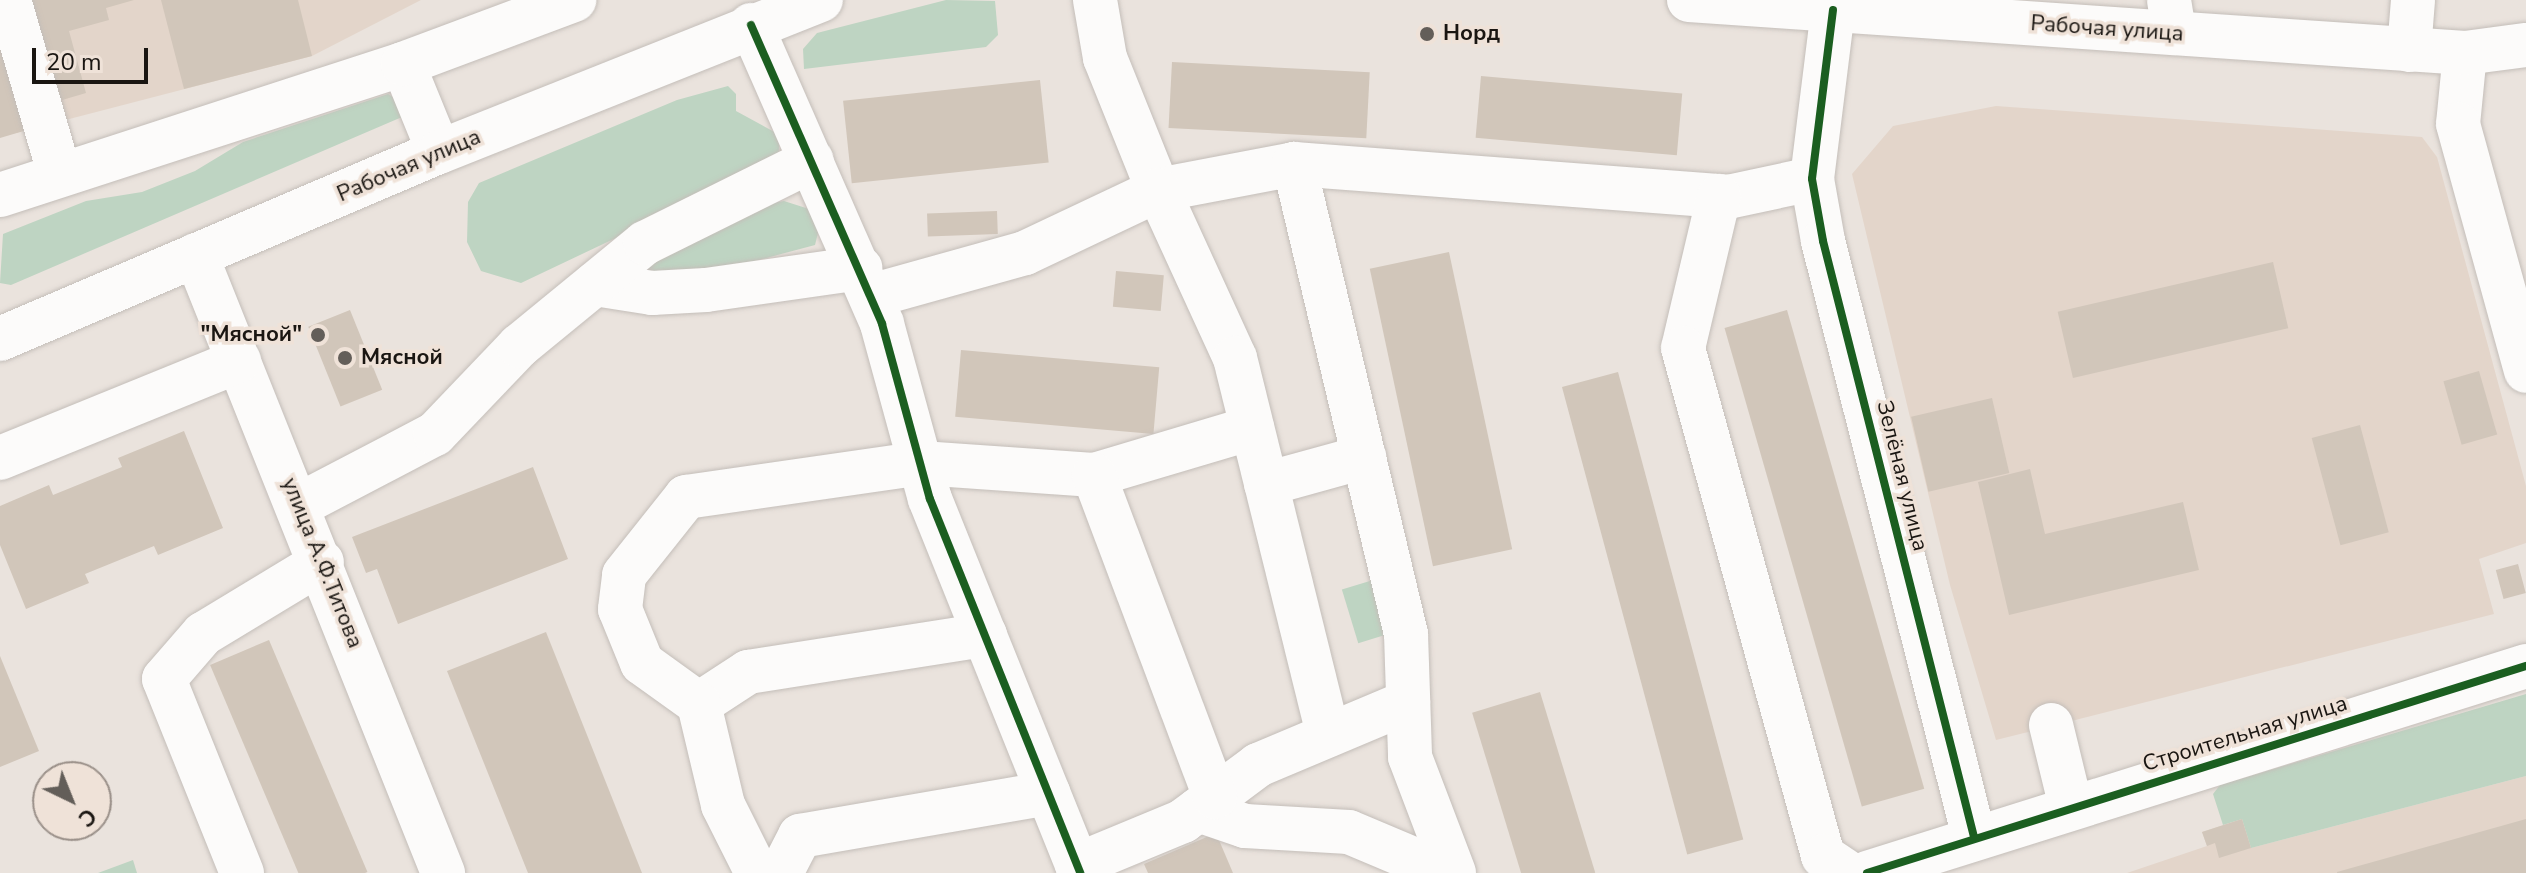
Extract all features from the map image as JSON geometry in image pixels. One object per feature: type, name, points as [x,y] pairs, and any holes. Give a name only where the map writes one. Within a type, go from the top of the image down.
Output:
[{"type":"street","points":[[9,0],[60,175]]},
{"type":"street","points":[[0,195],[403,64],[574,0]]},
{"type":"street","name":"Рабочая улица","points":[[0,339],[439,152],[751,25],[821,0]]},
{"type":"street","points":[[1095,0],[1105,58],[1158,190],[1235,358],[1328,735]]},
{"type":"street","name":"Рабочая улица","points":[[1689,0],[1833,10],[2171,17],[2409,50],[2465,53],[2526,45]]},
{"type":"street","points":[[2409,50],[2413,0]]},
{"type":"street","name":"Зелёная улица","points":[[1833,10],[1812,179],[1823,241],[1974,837]]},
{"type":"street","points":[[751,25],[865,282],[921,463],[1078,869],[1183,821],[1258,765],[1408,702]]},
{"type":"street","points":[[2465,53],[2458,124],[2526,371]]},
{"type":"street","points":[[403,64],[439,152]]},
{"type":"street","points":[[299,505],[435,434],[519,346],[645,243],[812,160]]},
{"type":"street","points":[[1294,164],[1406,634],[1410,757],[1454,873]]},
{"type":"street","points":[[595,284],[652,293],[865,282],[1025,253],[1158,190],[1294,164],[1719,196],[1812,179]]},
{"type":"street","points":[[1719,196],[1683,348],[1823,856],[1848,873]]},
{"type":"street","name":"улица А.Ф.Титова","points":[[196,255],[322,562],[443,873]]},
{"type":"street","points":[[0,458],[239,361]]},
{"type":"street","points":[[757,873],[723,805],[699,704],[642,663],[620,609],[624,575],[663,521],[686,497],[921,463],[1094,475],[1252,428]]},
{"type":"street","points":[[1266,484],[1364,457]]},
{"type":"street","points":[[1094,475],[1206,804],[1245,826],[1349,832],[1446,873]]},
{"type":"street","points":[[242,873],[164,679],[203,634],[322,562]]},
{"type":"street","points":[[699,704],[748,672],[985,635]]},
{"type":"street","name":"Строительная улица","points":[[1974,837],[2526,666]]},
{"type":"street","points":[[2051,725],[2071,807]]},
{"type":"street","points":[[723,805],[791,854],[1048,793]]},
{"type":"street","points":[[1867,873],[1974,837]]},
{"type":"shaded area","points":[[0,0],[421,0],[312,56],[0,137]]},
{"type":"shaded area","points":[[1996,106],[2422,137],[2437,157],[2526,486],[2526,543],[2479,559],[2494,614],[1996,740],[1950,585],[1852,174],[1893,126]]},
{"type":"shaded area","points":[[2526,776],[2526,873],[2127,873],[2207,846],[2202,832],[2242,819],[2251,848]]},
{"type":"green space","points":[[946,0],[995,1],[998,35],[986,47],[804,69],[803,49],[817,33]]},
{"type":"green space","points":[[728,86],[736,94],[736,111],[780,135],[778,161],[521,283],[481,271],[467,242],[468,202],[479,183],[677,100]]},
{"type":"green space","points":[[388,94],[403,103],[402,117],[11,285],[0,283],[3,234],[86,201],[142,192],[195,171],[243,142]]},
{"type":"green space","points":[[784,201],[809,209],[820,225],[815,245],[755,261],[708,280],[646,276],[649,265],[756,206]]},
{"type":"green space","points":[[1383,577],[1399,631],[1358,643],[1342,590]]},
{"type":"green space","points":[[2526,694],[2526,776],[2251,848],[2242,819],[2223,825],[2213,794],[2220,785]]},
{"type":"green space","points":[[133,860],[137,873],[98,873]]},
{"type":"building","points":[[24,0],[134,0],[106,8],[109,20],[69,31],[86,93],[52,103]]},
{"type":"building","points":[[161,0],[298,0],[312,56],[184,89]]},
{"type":"building","points":[[0,32],[27,130],[0,138]]},
{"type":"building","points":[[1172,62],[1370,72],[1366,138],[1169,128]]},
{"type":"building","points":[[1481,76],[1682,94],[1677,155],[1476,138]]},
{"type":"building","points":[[1040,80],[1049,163],[852,183],[843,101]]},
{"type":"building","points":[[997,211],[998,234],[928,236],[927,213]]},
{"type":"building","points":[[1449,252],[1512,549],[1433,566],[1370,269]]},
{"type":"building","points":[[2273,262],[2288,328],[2073,378],[2058,312]]},
{"type":"building","points":[[1116,271],[1164,275],[1161,311],[1113,307]]},
{"type":"building","name":"Мясной","points":[[350,310],[382,390],[340,407],[308,327]]},
{"type":"building","points":[[1787,310],[1924,789],[1862,807],[1725,328]]},
{"type":"building","points":[[961,350],[1159,367],[1153,434],[955,417]]},
{"type":"building","points":[[2479,371],[2497,434],[2462,445],[2443,381]]},
{"type":"building","points":[[1618,372],[1743,840],[1687,855],[1562,387]]},
{"type":"building","points":[[1992,398],[2009,473],[1928,492],[1911,417]]},
{"type":"building","points":[[2360,425],[2389,532],[2340,545],[2312,438]]},
{"type":"building","points":[[184,431],[223,528],[158,555],[154,546],[85,574],[89,583],[26,609],[0,545],[0,506],[49,485],[53,495],[122,467],[118,458]]},
{"type":"building","points":[[533,467],[568,559],[398,624],[377,569],[366,573],[352,537]]},
{"type":"building","points":[[2030,469],[2045,534],[2183,502],[2199,570],[2009,615],[1978,482]]},
{"type":"building","points":[[2518,564],[2526,593],[2504,599],[2496,570]]},
{"type":"building","points":[[546,632],[642,873],[528,873],[447,671]]},
{"type":"building","points":[[269,640],[367,872],[298,873],[210,665]]},
{"type":"building","points":[[0,656],[39,751],[0,767]]},
{"type":"building","points":[[1540,692],[1595,873],[1521,873],[1472,713]]},
{"type":"building","points":[[2242,819],[2251,848],[2219,858],[2215,843],[2207,846],[2202,832]]},
{"type":"building","points":[[2526,819],[2526,873],[2337,873],[2337,872]]},
{"type":"building","points":[[1216,833],[1233,873],[1148,873],[1144,864]]},
{"type":"cycle path","points":[[1833,10],[1812,179],[1823,241],[1974,837]]},
{"type":"cycle path","points":[[751,25],[882,324],[930,499],[1080,873]]},
{"type":"cycle path","points":[[1867,873],[2526,666]]},
{"type":"place","name":"Норд","points":[[1427,34]]},
{"type":"place","name":"\"Мясной\"","points":[[318,335]]},
{"type":"place","name":"Мясной","points":[[345,358]]}]
